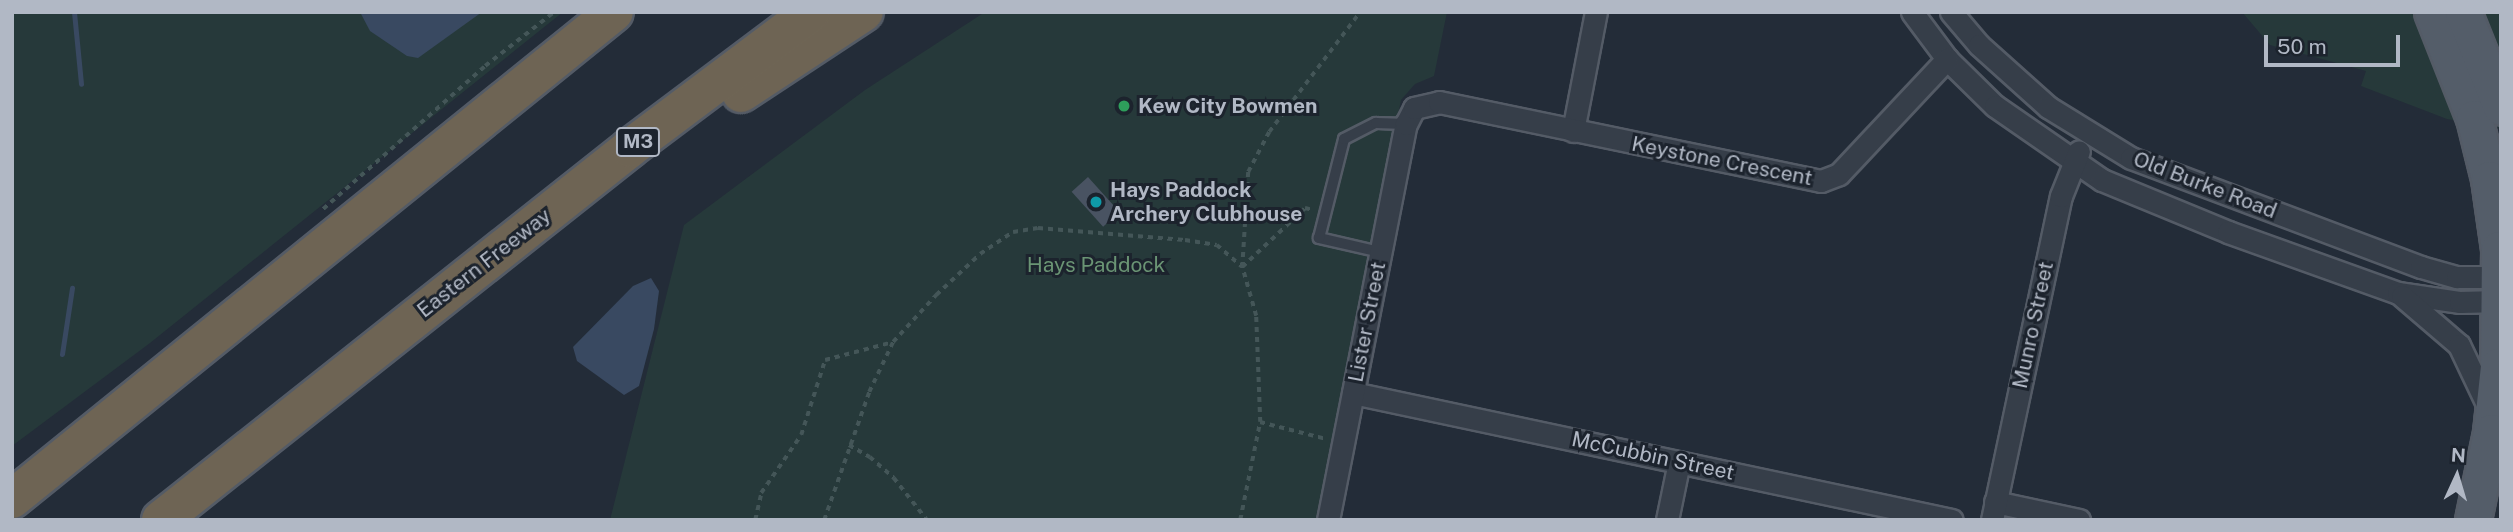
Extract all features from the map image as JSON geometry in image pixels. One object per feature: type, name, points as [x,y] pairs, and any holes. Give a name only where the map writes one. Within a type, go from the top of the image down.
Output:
[{"type":"highway","points":[[12,499],[614,12]]},
{"type":"highway","name":"Eastern Freeway","points":[[161,520],[468,275],[811,12]]},
{"type":"highway","points":[[468,275],[864,12]]},
{"type":"main road","points":[[2432,12],[2462,33],[2501,107]]},
{"type":"main road","points":[[2462,33],[2474,118],[2489,179],[2500,289],[2492,421],[2473,520]]},
{"type":"street","points":[[1573,131],[1596,12]]},
{"type":"street","name":"Old Burke Road","points":[[1912,12],[1947,59],[1995,106],[2073,163],[2176,212],[2398,293],[2460,302],[2500,289]]},
{"type":"street","name":"Old Burke Road","points":[[1951,12],[2012,77],[2088,134],[2155,169],[2411,264],[2500,289]]},
{"type":"street","name":"Keystone Crescent","points":[[1406,124],[1414,108],[1438,102],[1821,181],[1839,174],[1947,59]]},
{"type":"street","name":"Lister Street","points":[[1328,520],[1406,124]]},
{"type":"street","name":"Munro Street","points":[[1993,511],[2061,196],[2073,163],[2088,134]]},
{"type":"street","name":"Old Burke Road","points":[[2398,293],[2428,314],[2459,345],[2484,392],[2492,421]]},
{"type":"street","name":"McCubbin Street","points":[[1353,393],[1952,520]]},
{"type":"street","points":[[1667,520],[1679,462]]},
{"type":"street","points":[[1993,511],[2079,520]]},
{"type":"lane","points":[[1380,252],[1319,238],[1344,139],[1376,124],[1406,124]]},
{"type":"path","points":[[1240,520],[1260,422],[1256,316],[1242,267],[1248,172],[1269,132],[1360,12]]},
{"type":"path","points":[[1242,267],[1306,208],[1325,213]]},
{"type":"path","points":[[824,520],[849,445],[893,342],[936,295],[980,254],[1013,232],[1038,228],[1185,240],[1217,245],[1242,267]]},
{"type":"path","points":[[755,520],[761,492],[780,459],[801,435],[825,360],[893,342]]},
{"type":"path","points":[[1260,422],[1343,443]]},
{"type":"path","points":[[849,445],[870,457],[894,478],[927,520]]},
{"type":"green space","points":[[12,12],[563,12],[150,343],[12,446]]},
{"type":"green space","name":"Hays Paddock","points":[[985,12],[1447,12],[1434,76],[1415,84],[1401,100],[1318,520],[610,520],[684,225],[865,90]]},
{"type":"green space","points":[[2242,12],[2501,12],[2501,128],[2447,119],[2361,86],[2366,71],[2270,45]]},
{"type":"water","points":[[360,12],[482,12],[418,58],[407,56],[370,31]]},
{"type":"water","points":[[651,278],[659,291],[654,329],[639,386],[624,395],[577,361],[573,347],[633,286]]},
{"type":"building","name":"Hays Paddock Archery Clubhouse","points":[[1088,177],[1119,212],[1103,227],[1072,192]]},
{"type":"waterway","points":[[74,12],[81,84]]},
{"type":"waterway","points":[[62,354],[72,288]]},
{"type":"place","name":"Kew City Bowmen","points":[[1124,106]]},
{"type":"place","name":"Hays Paddock Archery Clubhouse","points":[[1096,202]]}]
